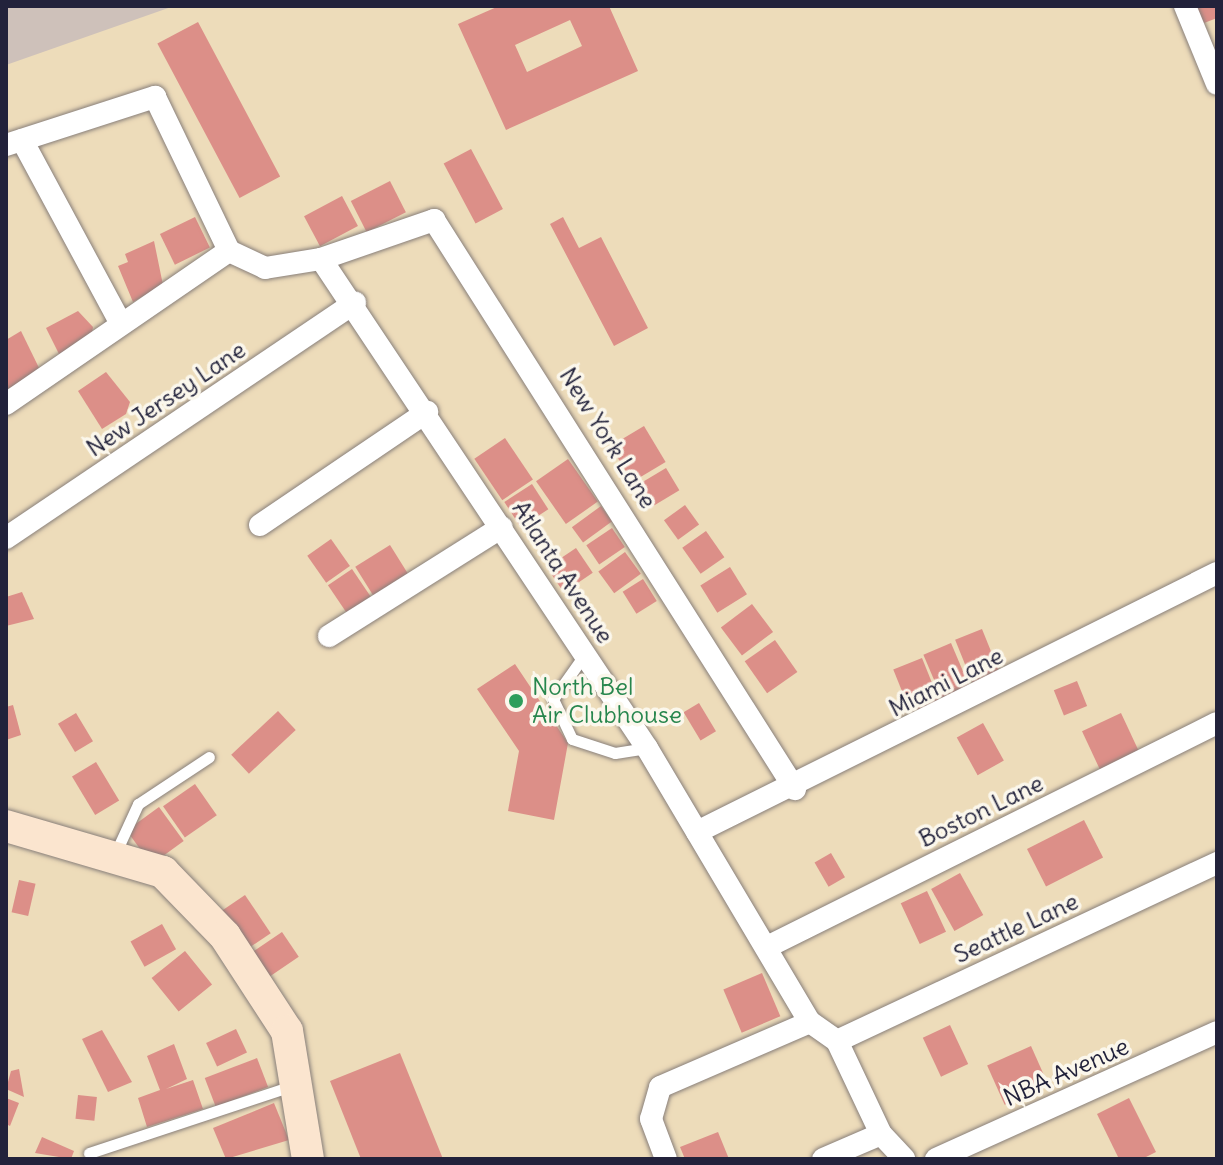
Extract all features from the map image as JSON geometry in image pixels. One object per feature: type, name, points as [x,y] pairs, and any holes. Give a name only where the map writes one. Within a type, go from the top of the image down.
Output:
[{"type":"street","points":[[1185,6],[1217,84]]},
{"type":"street","points":[[120,322],[14,142],[155,97],[229,251],[265,268],[321,259]]},
{"type":"street","name":"New York Lane","points":[[321,259],[434,220],[444,230],[795,789]]},
{"type":"street","points":[[6,404],[120,322],[229,251]]},
{"type":"street","name":"Atlanta Avenue","points":[[321,259],[355,303],[647,748],[769,946],[810,1022],[837,1041],[881,1134],[904,1159]]},
{"type":"street","name":"New Jersey Lane","points":[[6,538],[355,303]]},
{"type":"street","points":[[260,525],[427,412]]},
{"type":"street","points":[[329,636],[502,527]]},
{"type":"street","name":"Miami Lane","points":[[697,832],[795,789],[1217,573]]},
{"type":"street","name":"Boston Lane","points":[[769,946],[1217,723]]},
{"type":"street","points":[[6,826],[163,872],[225,936],[287,1031],[299,1084],[308,1159]]},
{"type":"street","name":"Seattle Lane","points":[[837,1041],[1217,863]]},
{"type":"street","points":[[666,1159],[651,1119],[660,1087],[810,1022]]},
{"type":"street","name":"NBA Avenue","points":[[936,1159],[1217,1032]]},
{"type":"street","points":[[823,1159],[881,1134]]},
{"type":"lane","points":[[585,653],[553,699],[572,739],[615,753],[647,748]]},
{"type":"lane","points":[[113,859],[138,804],[209,757]]},
{"type":"lane","points":[[89,1153],[299,1084]]},
{"type":"shaded area","points":[[6,6],[174,6],[6,65]]},
{"type":"building","points":[[499,6],[609,6],[638,71],[506,130],[458,24]],"holes":[[[570,20],[582,46],[527,72],[515,45]]]},
{"type":"building","points":[[1191,6],[1217,6],[1217,18],[1199,25]]},
{"type":"building","points":[[198,22],[280,177],[240,198],[157,44]]},
{"type":"building","points":[[471,149],[503,209],[476,224],[444,164]]},
{"type":"building","points":[[390,181],[406,212],[367,232],[351,201]]},
{"type":"building","points":[[342,196],[358,226],[320,246],[304,216]]},
{"type":"building","points":[[195,217],[210,248],[175,265],[160,234]]},
{"type":"building","points":[[563,217],[579,248],[601,237],[648,328],[614,346],[550,224]]},
{"type":"building","points":[[154,241],[163,285],[133,302],[118,266],[128,262],[125,254]]},
{"type":"building","points":[[78,311],[93,327],[91,338],[59,354],[46,328]]},
{"type":"building","points":[[21,331],[41,372],[6,390],[6,340]]},
{"type":"building","points":[[106,372],[130,402],[126,414],[102,429],[78,391]]},
{"type":"building","points":[[644,426],[666,462],[632,482],[611,446]]},
{"type":"building","points":[[505,438],[533,479],[502,500],[474,459]]},
{"type":"building","points":[[568,459],[598,502],[566,524],[536,481]]},
{"type":"building","points":[[666,468],[679,490],[646,510],[633,488]]},
{"type":"building","points":[[532,484],[548,509],[521,527],[504,502]]},
{"type":"building","points":[[685,505],[699,524],[678,540],[664,520]]},
{"type":"building","points":[[601,506],[612,521],[583,543],[572,527]]},
{"type":"building","points":[[612,528],[625,547],[599,564],[586,545]]},
{"type":"building","points":[[706,531],[724,557],[701,574],[682,548]]},
{"type":"building","points":[[331,539],[350,566],[326,583],[307,556]]},
{"type":"building","points":[[390,545],[413,582],[379,604],[355,567]]},
{"type":"building","points":[[576,548],[593,573],[564,592],[547,568]]},
{"type":"building","points":[[625,552],[641,574],[614,593],[598,571]]},
{"type":"building","points":[[730,567],[747,594],[717,613],[700,586]]},
{"type":"building","points":[[352,569],[372,599],[348,615],[328,585]]},
{"type":"building","points":[[643,579],[657,601],[636,614],[623,592]]},
{"type":"building","points":[[22,592],[34,619],[6,626],[6,597]]},
{"type":"building","points":[[752,604],[773,632],[742,655],[721,627]]},
{"type":"building","points":[[982,629],[1000,674],[973,684],[955,640]]},
{"type":"building","points":[[775,640],[797,672],[767,693],[745,661]]},
{"type":"building","points":[[951,643],[969,686],[942,698],[923,655]]},
{"type":"building","points":[[922,658],[939,701],[910,712],[893,670]]},
{"type":"building","points":[[515,664],[568,743],[554,820],[508,811],[519,751],[477,689]]},
{"type":"building","points":[[1077,681],[1087,706],[1064,715],[1054,690]]},
{"type":"building","points":[[699,703],[716,731],[701,741],[684,712]]},
{"type":"building","points":[[13,705],[21,735],[6,740],[6,707]]},
{"type":"building","points":[[278,711],[296,730],[249,774],[231,755]]},
{"type":"building","points":[[76,713],[93,741],[75,752],[58,724]]},
{"type":"building","points":[[1121,713],[1141,756],[1102,774],[1082,731]]},
{"type":"building","points":[[983,723],[1004,761],[978,775],[957,738]]},
{"type":"building","points":[[96,762],[119,801],[95,815],[72,776]]},
{"type":"building","points":[[195,784],[217,815],[185,837],[163,806]]},
{"type":"building","points":[[159,807],[184,841],[151,864],[127,831]]},
{"type":"building","points":[[1084,820],[1103,857],[1046,886],[1027,849]]},
{"type":"building","points":[[831,853],[845,877],[829,887],[815,862]]},
{"type":"building","points":[[960,873],[983,915],[954,931],[931,889]]},
{"type":"building","points":[[19,880],[36,884],[28,916],[12,912]]},
{"type":"building","points":[[927,891],[946,932],[920,944],[901,903]]},
{"type":"building","points":[[245,895],[271,933],[248,949],[222,911]]},
{"type":"building","points":[[162,924],[176,949],[145,967],[131,941]]},
{"type":"building","points":[[282,932],[299,957],[263,981],[246,956]]},
{"type":"building","points":[[185,951],[212,984],[179,1011],[152,978]]},
{"type":"building","points":[[762,973],[780,1016],[742,1033],[723,989]]},
{"type":"building","points":[[950,1025],[968,1064],[941,1077],[923,1038]]},
{"type":"building","points":[[236,1029],[247,1053],[217,1067],[206,1043]]},
{"type":"building","points":[[102,1030],[132,1082],[108,1092],[82,1039]]},
{"type":"building","points":[[174,1044],[187,1079],[166,1089],[193,1080],[203,1109],[147,1127],[138,1098],[160,1090],[147,1056]]},
{"type":"building","points":[[1031,1046],[1048,1085],[1005,1105],[987,1066]]},
{"type":"building","points":[[400,1053],[443,1159],[361,1159],[330,1081]]},
{"type":"building","points":[[257,1058],[268,1087],[216,1107],[205,1078]]},
{"type":"building","points":[[19,1069],[24,1097],[6,1089],[11,1071]]},
{"type":"building","points":[[78,1095],[97,1097],[94,1121],[75,1119]]},
{"type":"building","points":[[6,1098],[19,1103],[10,1126],[6,1124]]},
{"type":"building","points":[[1129,1098],[1156,1152],[1142,1159],[1119,1159],[1097,1114]]},
{"type":"building","points":[[274,1103],[289,1140],[226,1159],[213,1128]]},
{"type":"building","points":[[718,1132],[729,1159],[685,1159],[680,1147]]},
{"type":"building","points":[[42,1137],[74,1151],[71,1159],[35,1153]]},
{"type":"place","name":"North Bel Air Clubhouse","points":[[516,701]]}]
